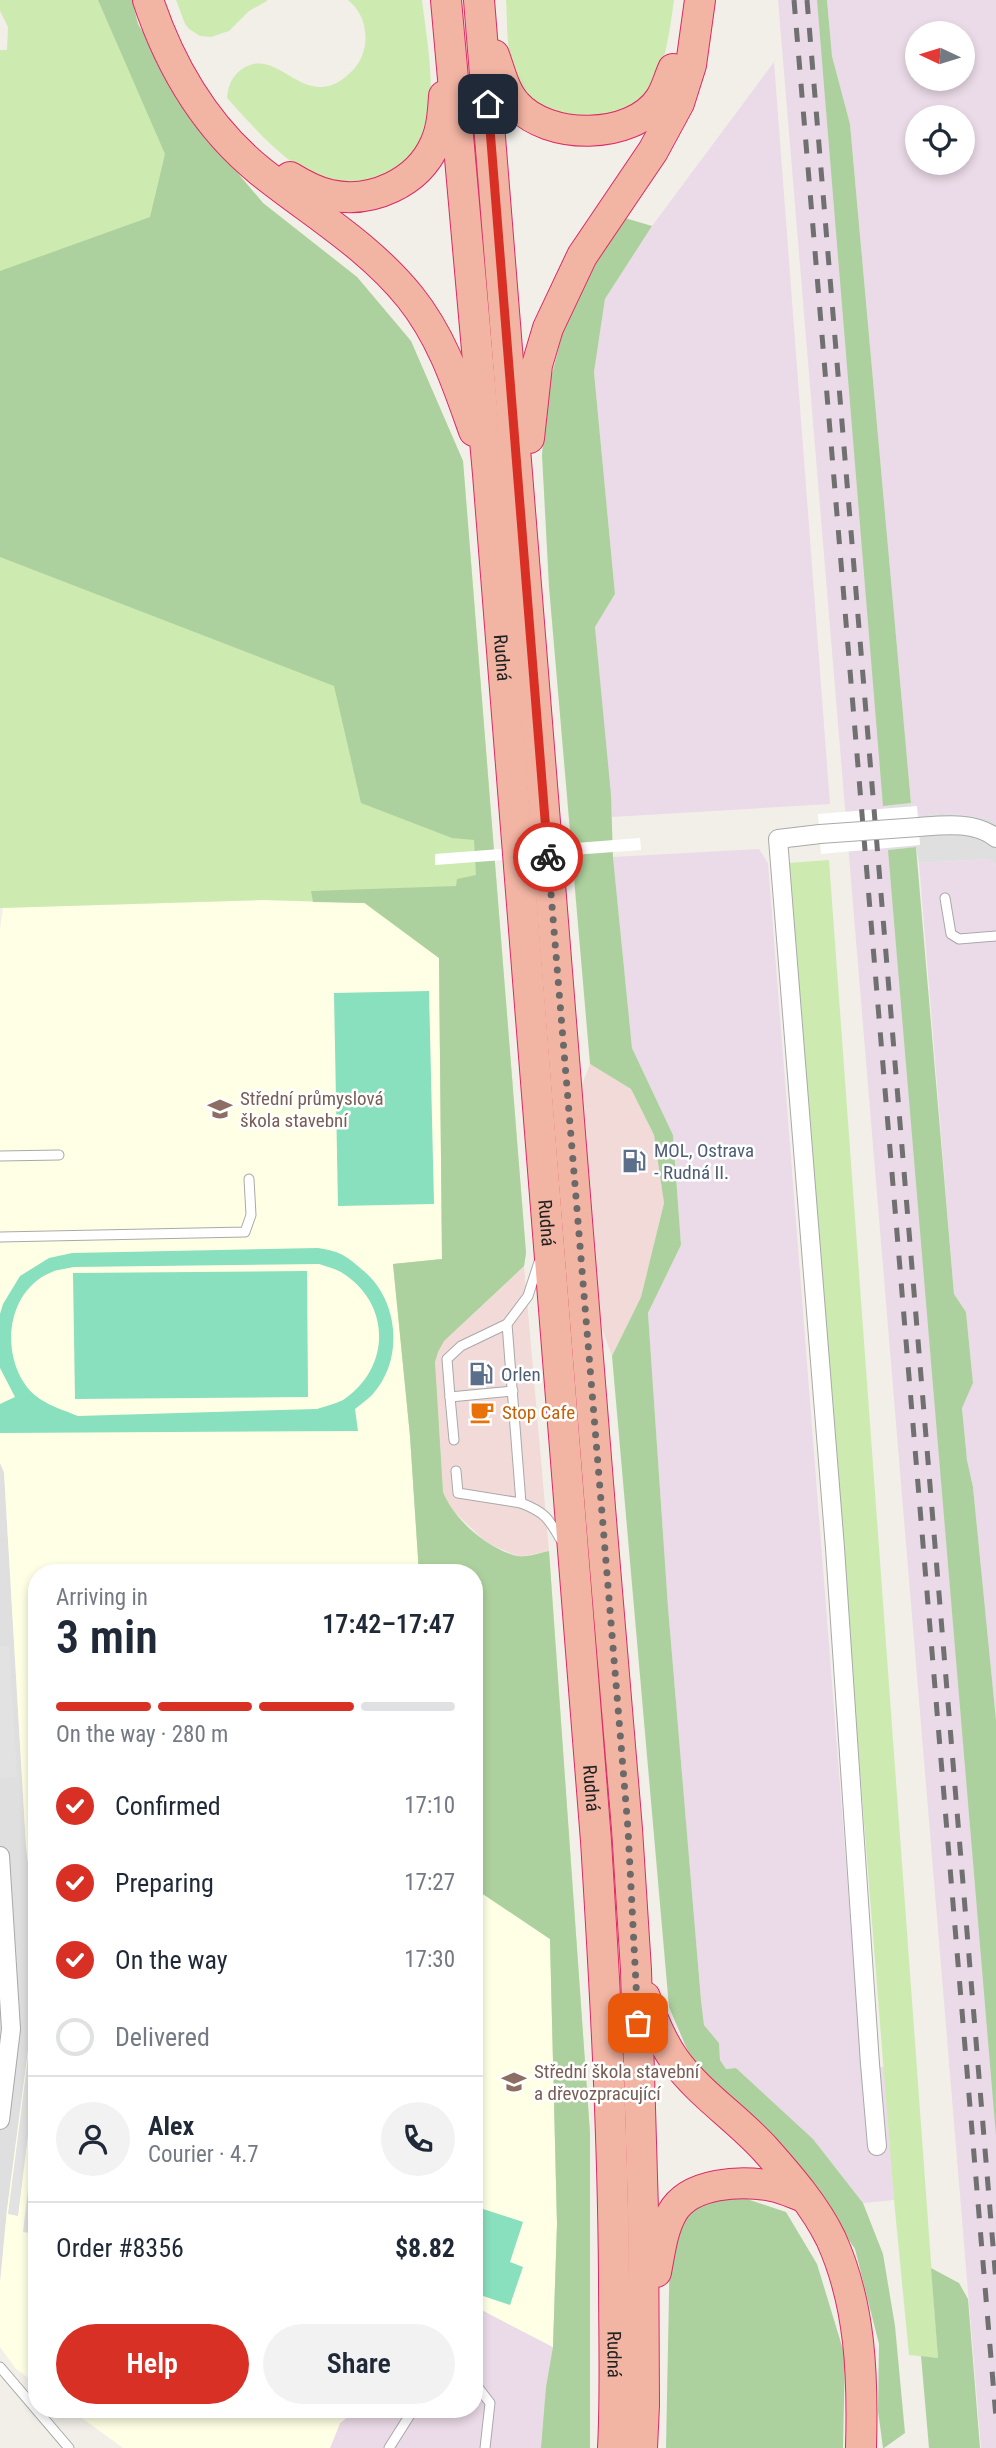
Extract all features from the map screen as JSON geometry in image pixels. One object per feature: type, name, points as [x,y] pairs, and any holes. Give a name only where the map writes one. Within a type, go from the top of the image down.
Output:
[{"type":"highway","points":[[148,0],[165,45],[181,76],[222,133],[259,170],[363,249],[412,300],[438,338],[450,365],[488,474]]},
{"type":"highway","points":[[160,0],[187,66],[207,98],[233,129],[260,155],[291,178],[313,190],[338,197],[364,196],[388,189],[412,176],[428,158],[437,142],[442,124],[448,13]]},
{"type":"highway","points":[[480,10],[506,89],[514,103],[527,114],[566,128],[585,131],[614,129],[639,118],[660,99],[675,64],[686,0]]},
{"type":"highway","points":[[522,522],[534,384],[548,328],[582,256],[653,151],[676,110],[691,65],[700,0]]},
{"type":"highway","name":"Rudná","points":[[480,10],[628,1829],[636,1970],[643,2210],[642,2448]]},
{"type":"highway","name":"Rudná","points":[[448,13],[488,474],[596,1841],[607,2026],[613,2211],[613,2448]]},
{"type":"highway","points":[[636,1970],[656,2025],[676,2062],[764,2148],[804,2196],[831,2240],[852,2303],[861,2357],[861,2448]]},
{"type":"highway","points":[[644,2334],[664,2235],[672,2213],[683,2200],[708,2188],[748,2183],[775,2186],[804,2196]]},
{"type":"street","points":[[877,2146],[835,1548],[778,839],[944,824],[987,831],[996,838]]},
{"type":"street","points":[[0,1856],[11,2029],[0,2120]]},
{"type":"lane","points":[[945,898],[951,934],[959,939],[996,936]]},
{"type":"lane","points":[[0,1156],[59,1155]]},
{"type":"lane","points":[[0,1237],[245,1232],[251,1215],[249,1179]]},
{"type":"lane","points":[[454,1440],[447,1359],[461,1346],[508,1324],[528,1296],[548,1233]]},
{"type":"lane","points":[[508,1324],[521,1503]]},
{"type":"lane","points":[[450,1397],[513,1391]]},
{"type":"lane","points":[[456,1471],[458,1493],[521,1503],[539,1510],[550,1521],[574,1563]]},
{"type":"lane","points":[[0,2367],[28,2400]]},
{"type":"lane","points":[[483,2395],[489,2403],[485,2448]]},
{"type":"lane","points":[[43,2418],[69,2448]]},
{"type":"lane","points":[[388,2448],[408,2418]]},
{"type":"shaded area","points":[[778,0],[822,0],[996,2103],[996,2448],[981,2448]]},
{"type":"shaded area","points":[[827,0],[996,0],[996,824],[991,819],[943,813],[915,816],[911,803],[850,124],[832,56]]},
{"type":"shaded area","points":[[774,62],[830,804],[612,817],[595,627],[615,594],[594,372],[605,299],[652,226]]},
{"type":"shaded area","points":[[911,803],[915,816],[943,813],[991,819],[996,824],[996,865],[990,859],[919,863],[916,847],[888,850],[883,806]]},
{"type":"shaded area","points":[[759,849],[768,863],[862,2068],[884,2067],[894,2200],[863,2203],[813,2139],[736,2068],[726,2069],[720,2060],[719,2043],[704,2025],[668,1607],[648,1313],[681,1245],[673,1135],[632,1048],[613,857]]},
{"type":"shaded area","points":[[990,859],[996,865],[996,1720],[973,1487],[967,1460],[962,1407],[973,1383],[966,1312],[954,1294],[919,863]]},
{"type":"shaded area","name":"Střední průmyslová škola stavební","points":[[264,900],[365,903],[439,958],[442,1259],[394,1264],[418,1564],[28,1564],[28,1863],[4,1472],[0,1463],[0,929],[3,908]]},
{"type":"shaded area","points":[[590,1064],[631,1089],[654,1135],[664,1203],[641,1297],[612,1356],[593,1305],[576,1100]]},
{"type":"shaded area","points":[[524,1266],[549,1551],[519,1557],[487,1543],[448,1506],[443,1492],[435,1362],[444,1341]]},
{"type":"shaded area","points":[[0,1463],[4,1472],[28,1863],[28,2051],[0,2283]]},
{"type":"shaded area","points":[[0,1646],[9,1646],[17,1777],[0,1778]]},
{"type":"shaded area","name":"Střední škola stavební a dřevozpracující","points":[[483,1894],[550,1939],[557,2224],[553,2347],[483,2311]]},
{"type":"shaded area","points":[[28,2051],[28,2378],[16,2369],[0,2347],[0,2283]]},
{"type":"shaded area","points":[[28,2057],[28,2135],[18,2216],[8,2214]]},
{"type":"shaded area","points":[[28,2190],[28,2233],[23,2232]]},
{"type":"shaded area","points":[[483,2311],[553,2347],[546,2387],[541,2448],[330,2448],[340,2423],[347,2418],[483,2418]]},
{"type":"shaded area","points":[[82,2418],[347,2418],[340,2423],[330,2448],[123,2448]]},
{"type":"green space","points":[[0,0],[132,0],[138,24],[197,125],[263,203],[357,277],[411,341],[463,461],[526,1253],[524,1266],[444,1341],[438,1352],[435,1362],[443,1492],[463,1522],[494,1547],[516,1556],[549,1551],[590,2133],[590,2448],[541,2448],[546,2387],[553,2347],[557,2224],[550,1939],[483,1894],[483,1564],[418,1564],[410,1436],[393,1264],[442,1259],[439,958],[364,903],[264,900],[0,908],[0,50],[7,50],[8,27],[0,11]]},
{"type":"green space","points":[[98,0],[132,0],[138,24],[197,125],[263,203],[357,277],[411,341],[463,461],[526,1253],[524,1266],[444,1341],[438,1352],[435,1362],[443,1492],[463,1522],[494,1547],[516,1556],[549,1551],[590,2133],[590,2448],[541,2448],[546,2387],[553,2347],[557,2224],[550,1939],[483,1894],[483,1564],[418,1564],[410,1436],[393,1264],[442,1259],[439,958],[365,903],[313,902],[311,891],[456,886],[457,879],[476,875],[474,840],[452,838],[361,803],[334,686],[0,557],[0,271],[150,217],[165,154]]},
{"type":"green space","points":[[176,0],[267,1],[249,11],[229,31],[211,37],[200,36],[189,29]]},
{"type":"green space","points":[[348,0],[422,0],[431,96],[425,134],[411,156],[396,169],[370,181],[346,184],[323,179],[301,168],[281,153],[227,98],[233,78],[240,70],[250,65],[274,67],[297,80],[323,87],[337,83],[352,71],[361,58],[365,37],[362,18]]},
{"type":"green space","points":[[506,0],[674,0],[661,68],[652,86],[640,101],[624,111],[602,116],[567,114],[538,104],[522,90],[513,69],[508,47]]},
{"type":"green space","points":[[817,0],[827,0],[832,56],[850,124],[911,803],[883,806]]},
{"type":"green space","points":[[625,218],[652,226],[605,299],[594,372],[615,594],[595,627],[611,795],[613,857],[632,1048],[673,1135],[681,1245],[648,1313],[668,1607],[701,2000],[704,2025],[719,2043],[720,2060],[726,2069],[736,2068],[813,2139],[863,2203],[883,2254],[895,2326],[905,2433],[884,2448],[878,2411],[879,2344],[855,2249],[823,2201],[692,2061],[669,2007],[612,1356],[641,1297],[664,1203],[654,1135],[631,1089],[590,1064],[549,587],[542,455],[547,393],[564,328],[580,287]]},
{"type":"green space","points":[[916,847],[954,1294],[966,1312],[973,1383],[962,1408],[967,1460],[973,1487],[996,1720],[996,2136],[888,850]]},
{"type":"green space","points":[[829,860],[938,2358],[909,2355],[894,2200],[788,863]]},
{"type":"green space","points":[[429,991],[434,1204],[338,1206],[334,993]]},
{"type":"green space","points":[[318,1248],[344,1256],[376,1284],[391,1315],[393,1332],[393,1349],[382,1381],[372,1395],[355,1409],[358,1431],[0,1433],[0,1404],[15,1397],[0,1368],[0,1314],[3,1304],[20,1276],[49,1258],[72,1253]],"holes":[[[319,1264],[341,1272],[360,1287],[371,1303],[377,1320],[377,1355],[370,1372],[359,1387],[343,1400],[317,1409],[78,1416],[51,1405],[32,1393],[18,1373],[11,1340],[17,1307],[25,1293],[37,1281],[57,1270],[73,1267]]]},
{"type":"green space","points":[[307,1271],[308,1397],[75,1399],[73,1273]]},
{"type":"green space","points":[[741,2197],[786,2212],[817,2264],[845,2356],[843,2448],[666,2448],[670,2243],[697,2204]]},
{"type":"green space","points":[[483,2209],[523,2222],[510,2262],[523,2267],[510,2305],[483,2296]]},
{"type":"green space","points":[[931,2268],[959,2283],[968,2299],[980,2448],[929,2448],[921,2356],[938,2358]]},
{"type":"pier","points":[[917,806],[920,845],[821,854],[818,814]]},
{"type":"pier","points":[[640,838],[641,850],[435,865],[435,854]]},
{"type":"railway","points":[[794,0],[996,2418]]},
{"type":"railway","points":[[807,0],[996,2282]]},
{"type":"way so far","points":[[548,857],[628,1829],[638,2023]]},
{"type":"place","name":"Střední průmyslová škola stavební","points":[[220,1109]]},
{"type":"place","name":"MOL, Ostrava - Rudná II.","points":[[634,1161]]},
{"type":"place","name":"Orlen","points":[[481,1374]]},
{"type":"place","name":"Stop Cafe","points":[[482,1412]]},
{"type":"place","name":"Střední škola stavební a dřevozpracující","points":[[514,2082]]},
{"type":"route","points":[[488,104],[548,857]]}]
